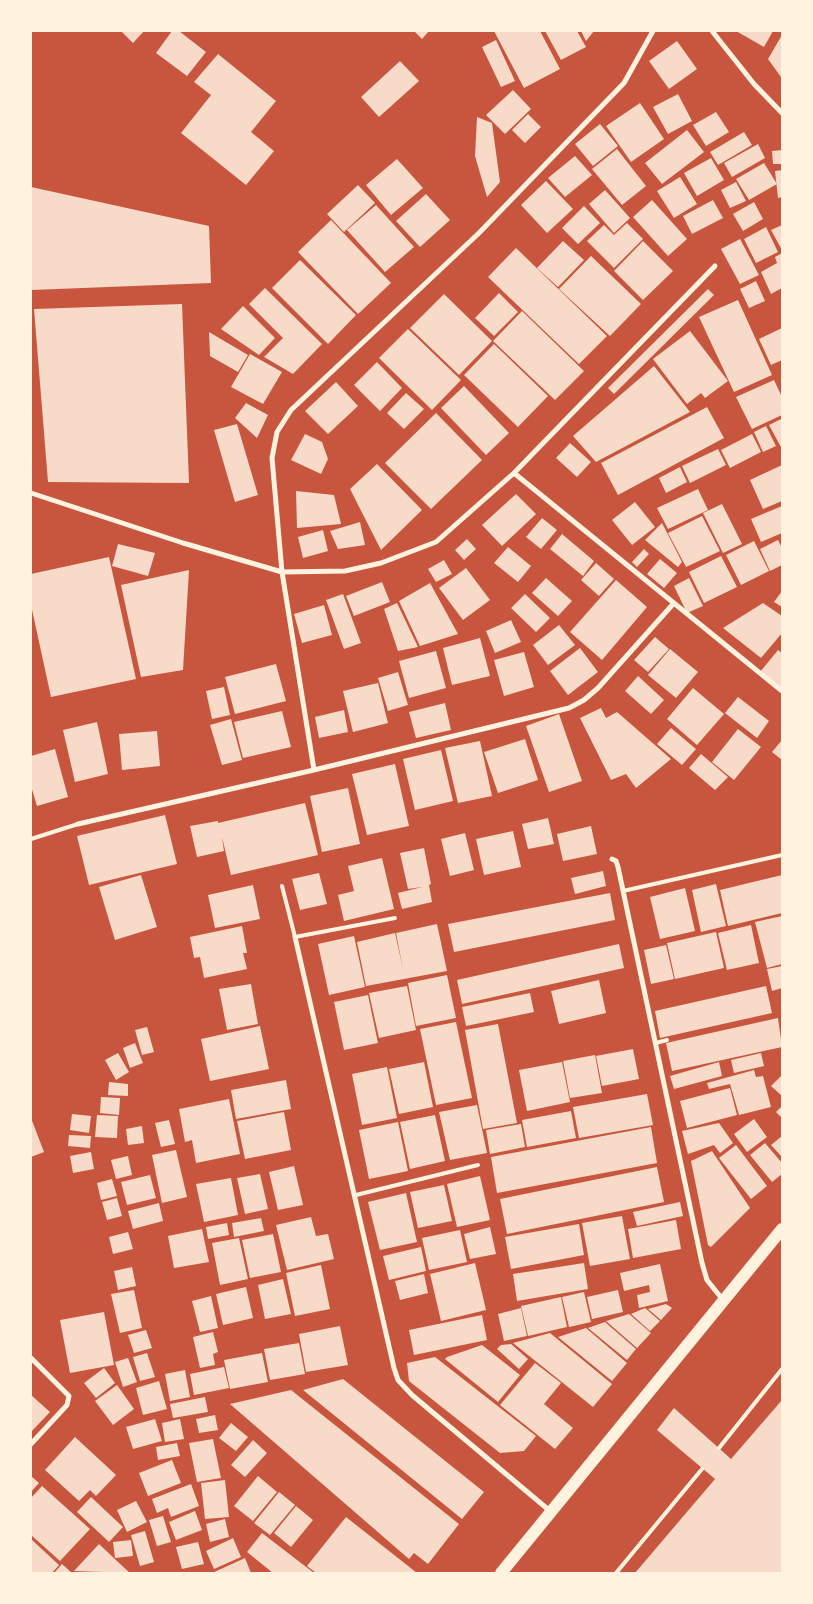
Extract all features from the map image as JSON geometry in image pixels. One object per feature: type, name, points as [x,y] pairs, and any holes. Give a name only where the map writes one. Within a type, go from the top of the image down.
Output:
[{"type":"main road","points":[[501,1573],[782,1230]]},
{"type":"street","points":[[314,770],[282,572],[272,458],[277,432],[291,410],[479,233],[624,83],[653,31]]},
{"type":"street","points":[[712,31],[754,84],[782,113]]},
{"type":"street","points":[[31,493],[183,543],[282,572],[345,571],[381,563],[436,542],[514,473],[715,266]]},
{"type":"street","points":[[514,473],[782,691]]},
{"type":"street","points":[[78,824],[314,770],[569,708],[584,700],[598,688],[674,603]]},
{"type":"street","points":[[612,859],[616,861],[623,891],[702,1263],[707,1280],[723,1301]]},
{"type":"street","points":[[296,937],[398,1380],[412,1395],[550,1511]]},
{"type":"street","points":[[31,1358],[68,1394],[69,1400],[31,1444]]},
{"type":"lane","points":[[31,839],[78,824]]},
{"type":"lane","points":[[623,891],[782,855]]},
{"type":"lane","points":[[282,886],[296,937],[395,918]]},
{"type":"lane","points":[[656,1043],[667,1040]]},
{"type":"lane","points":[[356,1195],[478,1165]]},
{"type":"lane","points":[[719,1448],[782,1369]]},
{"type":"lane","points":[[616,1573],[702,1469]]},
{"type":"building","points":[[121,31],[144,31],[133,43]]},
{"type":"building","points":[[172,31],[179,31],[206,52],[187,76],[156,53]]},
{"type":"building","points":[[414,31],[429,31],[422,39]]},
{"type":"building","points":[[494,31],[540,31],[560,69],[524,88]]},
{"type":"building","points":[[545,31],[577,31],[586,47],[561,60]]},
{"type":"building","points":[[581,31],[594,31],[586,41]]},
{"type":"building","points":[[736,31],[773,31],[764,47]]},
{"type":"building","points":[[782,35],[782,75],[781,77],[768,59]]},
{"type":"building","points":[[496,40],[515,81],[501,87],[482,47]]},
{"type":"building","points":[[677,41],[697,69],[669,89],[649,61]]},
{"type":"building","points":[[218,54],[276,101],[251,132],[274,151],[246,185],[181,133],[211,95],[194,82]]},
{"type":"building","points":[[400,61],[419,81],[379,117],[361,97]]},
{"type":"building","points":[[513,90],[531,109],[505,134],[486,115]]},
{"type":"building","points":[[678,94],[692,121],[668,134],[653,107]]},
{"type":"building","points":[[640,103],[664,139],[631,162],[606,126]]},
{"type":"building","points":[[716,112],[729,132],[706,146],[693,125]]},
{"type":"building","points":[[528,114],[541,127],[525,143],[512,130]]},
{"type":"building","points":[[477,117],[492,123],[500,182],[487,197],[475,156]]},
{"type":"building","points":[[600,124],[618,146],[593,166],[575,144]]},
{"type":"building","points":[[687,130],[704,152],[662,184],[645,163]]},
{"type":"building","points":[[744,132],[752,145],[718,165],[710,152]]},
{"type":"building","points":[[758,144],[765,158],[732,177],[724,163]]},
{"type":"building","points":[[617,149],[646,186],[622,205],[592,169]]},
{"type":"building","points":[[782,150],[782,164],[773,164],[772,151]]},
{"type":"building","points":[[575,156],[592,175],[565,197],[548,178]]},
{"type":"building","points":[[711,158],[724,180],[697,196],[684,173]]},
{"type":"building","points":[[397,159],[423,188],[391,215],[366,185]]},
{"type":"building","points":[[764,163],[777,184],[749,200],[736,179]]},
{"type":"building","points":[[782,170],[782,197],[778,198],[775,171]]},
{"type":"building","points":[[680,177],[697,204],[674,218],[657,191]]},
{"type":"building","points":[[546,181],[573,209],[547,233],[521,205]]},
{"type":"building","points":[[736,182],[746,201],[730,208],[721,190]]},
{"type":"building","points":[[358,185],[375,203],[344,232],[327,214]]},
{"type":"building","points":[[31,187],[209,226],[211,283],[31,290]]},
{"type":"building","points":[[605,190],[630,218],[614,233],[589,204]]},
{"type":"building","points":[[426,194],[450,220],[420,247],[396,221]]},
{"type":"building","points":[[652,200],[687,239],[668,256],[633,217]]},
{"type":"building","points":[[713,200],[723,218],[692,234],[683,216]]},
{"type":"building","points":[[754,202],[763,219],[743,231],[733,214]]},
{"type":"building","points":[[376,205],[414,247],[385,272],[347,230]]},
{"type":"building","points":[[584,206],[600,223],[578,244],[562,228]]},
{"type":"building","points":[[331,220],[391,283],[358,314],[298,252]]},
{"type":"building","points":[[627,223],[643,239],[614,268],[587,241],[604,225],[614,235]]},
{"type":"building","points":[[782,225],[782,250],[771,230]]},
{"type":"building","points":[[766,227],[778,252],[756,263],[744,239]]},
{"type":"building","points":[[740,239],[759,275],[740,284],[721,249]]},
{"type":"building","points":[[563,241],[584,260],[558,287],[537,268]]},
{"type":"building","points":[[643,241],[673,271],[643,300],[614,271]]},
{"type":"building","points":[[516,248],[607,336],[579,364],[488,277]]},
{"type":"building","points":[[782,253],[782,288],[771,294],[761,272],[777,263],[775,257]]},
{"type":"building","points":[[591,256],[641,304],[610,336],[559,289]]},
{"type":"building","points":[[300,260],[356,315],[328,344],[272,288]]},
{"type":"building","points":[[756,281],[765,301],[749,308],[740,289]]},
{"type":"building","points":[[265,288],[322,344],[293,374],[264,357],[283,338],[249,304]]},
{"type":"building","points":[[708,289],[714,295],[614,394],[608,388]]},
{"type":"building","points":[[499,293],[518,312],[494,336],[475,318]]},
{"type":"building","points":[[444,294],[492,341],[459,375],[410,328]]},
{"type":"building","points":[[738,300],[772,375],[734,392],[699,317]]},
{"type":"building","points":[[182,304],[189,483],[48,482],[34,309]]},
{"type":"building","points":[[243,306],[275,338],[259,355],[221,329]]},
{"type":"building","points":[[522,311],[584,371],[555,400],[493,341]]},
{"type":"building","points":[[782,328],[782,360],[771,365],[759,339]]},
{"type":"building","points":[[408,329],[461,380],[432,410],[379,358]]},
{"type":"building","points":[[690,331],[728,381],[705,398],[701,393],[687,404],[653,359]]},
{"type":"building","points":[[209,332],[248,355],[238,372],[210,356]]},
{"type":"building","points":[[494,344],[548,396],[518,427],[464,375]]},
{"type":"building","points":[[250,354],[282,372],[263,404],[231,387]]},
{"type":"building","points":[[377,362],[402,388],[380,411],[354,385]]},
{"type":"building","points":[[654,366],[690,412],[596,462],[573,436]]},
{"type":"building","points":[[774,380],[782,397],[782,415],[752,429],[736,397]]},
{"type":"building","points":[[336,382],[358,406],[328,434],[305,411]]},
{"type":"building","points":[[464,386],[509,433],[486,455],[441,408]]},
{"type":"building","points":[[406,393],[424,409],[404,429],[387,413]]},
{"type":"building","points":[[246,403],[268,415],[257,438],[235,418]]},
{"type":"building","points":[[707,407],[724,438],[618,495],[601,463]]},
{"type":"building","points":[[436,413],[482,460],[431,509],[385,463]]},
{"type":"building","points":[[782,420],[782,449],[769,425]]},
{"type":"building","points":[[237,424],[258,495],[235,502],[214,430]]},
{"type":"building","points":[[766,426],[776,446],[763,452],[754,432]]},
{"type":"building","points":[[305,434],[322,442],[328,459],[321,474],[291,460]]},
{"type":"building","points":[[752,434],[761,452],[730,468],[721,450]]},
{"type":"building","points":[[570,443],[591,462],[577,477],[556,458]]},
{"type":"building","points":[[718,449],[726,465],[690,483],[682,466]]},
{"type":"building","points":[[377,464],[422,510],[381,550],[350,489]]},
{"type":"building","points":[[782,465],[782,501],[763,509],[750,480]]},
{"type":"building","points":[[680,467],[687,482],[666,493],[659,478]]},
{"type":"building","points":[[698,489],[708,510],[668,529],[657,508]]},
{"type":"building","points":[[296,491],[334,495],[341,524],[297,528]]},
{"type":"building","points":[[516,494],[536,514],[502,546],[482,525]]},
{"type":"building","points":[[635,502],[655,527],[632,545],[612,520]]},
{"type":"building","points":[[722,504],[742,544],[723,553],[703,513]]},
{"type":"building","points":[[782,506],[782,533],[761,542],[751,519]]},
{"type":"building","points":[[702,516],[720,551],[686,567],[668,533]]},
{"type":"building","points":[[542,518],[557,530],[541,549],[526,537]]},
{"type":"building","points":[[360,522],[365,545],[338,549],[330,531]]},
{"type":"building","points":[[662,523],[682,562],[678,567],[645,540]]},
{"type":"building","points":[[323,530],[328,551],[303,558],[298,537]]},
{"type":"building","points":[[562,534],[594,561],[583,576],[550,549]]},
{"type":"building","points":[[467,539],[476,549],[464,560],[455,550]]},
{"type":"building","points":[[778,540],[782,548],[782,565],[770,571],[760,549]]},
{"type":"building","points":[[754,541],[769,571],[741,585],[726,555]]},
{"type":"building","points":[[118,544],[155,553],[148,576],[112,566]]},
{"type":"building","points":[[508,547],[531,566],[518,582],[494,563]]},
{"type":"building","points":[[644,549],[649,554],[637,567],[632,562]]},
{"type":"building","points":[[721,556],[737,587],[704,603],[689,572]]},
{"type":"building","points":[[109,557],[136,679],[51,697],[31,605],[31,574]]},
{"type":"building","points":[[660,559],[677,573],[664,588],[647,574]]},
{"type":"building","points":[[444,560],[452,574],[436,582],[428,569]]},
{"type":"building","points":[[596,563],[614,579],[599,596],[581,580]]},
{"type":"building","points":[[466,568],[490,600],[463,620],[439,588]]},
{"type":"building","points":[[189,570],[183,670],[141,677],[121,585]]},
{"type":"building","points":[[546,578],[572,601],[558,616],[532,593]]},
{"type":"building","points":[[689,578],[703,606],[687,613],[674,586]]},
{"type":"building","points":[[616,580],[647,607],[602,660],[570,632]]},
{"type":"building","points":[[382,582],[390,602],[354,616],[346,596]]},
{"type":"building","points":[[430,583],[458,634],[420,646],[399,601]]},
{"type":"building","points":[[782,591],[782,607],[774,602]]},
{"type":"building","points":[[343,594],[361,643],[344,649],[326,600]]},
{"type":"building","points":[[525,594],[550,618],[536,632],[511,608]]},
{"type":"building","points":[[397,603],[418,647],[398,651],[384,609]]},
{"type":"building","points":[[763,603],[782,616],[782,633],[761,658],[723,628]]},
{"type":"building","points":[[324,605],[332,635],[302,643],[294,614]]},
{"type":"building","points":[[511,620],[521,642],[495,653],[486,631]]},
{"type":"building","points":[[559,625],[575,645],[548,665],[533,645]]},
{"type":"building","points":[[655,637],[669,649],[648,672],[634,660]]},
{"type":"building","points":[[480,638],[490,676],[452,685],[443,648]]},
{"type":"building","points":[[580,648],[598,672],[568,695],[550,671]]},
{"type":"building","points":[[670,649],[698,672],[676,698],[648,675]]},
{"type":"building","points":[[778,650],[782,653],[782,689],[760,672]]},
{"type":"building","points":[[436,651],[446,688],[409,698],[399,661]]},
{"type":"building","points":[[524,652],[534,687],[504,696],[494,660]]},
{"type":"building","points":[[276,664],[286,701],[235,714],[225,677]]},
{"type":"building","points":[[398,672],[408,705],[388,711],[378,678]]},
{"type":"building","points":[[638,676],[664,700],[651,714],[625,691]]},
{"type":"building","points":[[378,683],[388,723],[353,732],[343,691]]},
{"type":"building","points":[[224,687],[230,715],[212,719],[206,691]]},
{"type":"building","points":[[693,688],[724,714],[697,745],[667,719]]},
{"type":"building","points":[[738,697],[769,721],[757,738],[725,713]]},
{"type":"building","points":[[445,703],[451,730],[416,738],[409,712]]},
{"type":"building","points":[[601,708],[606,718],[617,712],[671,759],[636,788],[626,774],[611,780],[580,718]]},
{"type":"building","points":[[344,710],[348,732],[319,738],[315,717]]},
{"type":"building","points":[[282,711],[291,747],[243,758],[234,722]]},
{"type":"building","points":[[559,714],[582,781],[549,792],[526,726]]},
{"type":"building","points":[[231,719],[242,760],[222,765],[210,725]]},
{"type":"building","points":[[97,722],[108,774],[75,782],[63,730]]},
{"type":"building","points":[[671,728],[696,749],[682,765],[657,744]]},
{"type":"building","points":[[738,729],[761,747],[734,780],[712,762]]},
{"type":"building","points":[[157,731],[160,766],[122,770],[119,734]]},
{"type":"building","points":[[525,739],[538,780],[498,793],[484,752]]},
{"type":"building","points":[[782,740],[782,760],[772,752]]},
{"type":"building","points":[[480,741],[492,796],[458,803],[445,748]]},
{"type":"building","points":[[55,749],[68,797],[37,806],[31,786],[31,756]]},
{"type":"building","points":[[441,750],[453,801],[415,810],[403,759]]},
{"type":"building","points":[[701,754],[728,777],[715,790],[689,768]]},
{"type":"building","points":[[395,764],[409,826],[367,835],[352,774]]},
{"type":"building","points":[[348,788],[360,844],[322,852],[310,796]]},
{"type":"building","points":[[305,803],[318,855],[231,875],[222,837],[224,851],[197,857],[190,826],[218,821],[218,823]]},
{"type":"building","points":[[165,815],[177,864],[89,885],[77,836]]},
{"type":"building","points":[[548,818],[554,844],[528,849],[522,824]]},
{"type":"building","points":[[591,826],[597,854],[563,861],[557,834]]},
{"type":"building","points":[[513,831],[521,867],[484,875],[476,839]]},
{"type":"building","points":[[465,833],[474,870],[450,876],[441,839]]},
{"type":"building","points":[[424,848],[431,884],[429,885],[432,902],[402,909],[398,893],[422,887],[408,889],[400,853]]},
{"type":"building","points":[[382,858],[394,909],[344,921],[338,895],[354,891],[348,866]]},
{"type":"building","points":[[603,871],[606,886],[575,894],[571,878]]},
{"type":"building","points":[[319,873],[327,904],[300,910],[292,879]]},
{"type":"building","points":[[141,875],[157,927],[115,940],[99,887]]},
{"type":"building","points":[[782,875],[782,913],[728,926],[720,890]]},
{"type":"building","points":[[716,884],[726,926],[701,932],[692,890]]},
{"type":"building","points":[[253,885],[260,919],[215,928],[208,895]]},
{"type":"building","points":[[685,888],[695,931],[660,939],[650,897]]},
{"type":"building","points":[[610,893],[615,920],[454,952],[448,924]]},
{"type":"building","points":[[782,916],[782,964],[767,968],[755,922]]},
{"type":"building","points":[[437,924],[447,971],[366,986],[357,942],[395,933],[403,969],[396,933]]},
{"type":"building","points":[[751,925],[759,963],[727,970],[718,933]]},
{"type":"building","points":[[242,926],[247,953],[243,953],[247,969],[204,978],[200,957],[194,958],[190,937]]},
{"type":"building","points":[[716,932],[724,968],[675,979],[667,943]]},
{"type":"building","points":[[354,936],[365,987],[329,995],[318,944]]},
{"type":"building","points":[[619,944],[624,968],[462,1004],[457,980]]},
{"type":"building","points":[[666,945],[674,979],[651,984],[644,950]]},
{"type":"building","points":[[782,966],[782,988],[772,991],[767,969]]},
{"type":"building","points":[[447,975],[456,1018],[416,1026],[408,983]]},
{"type":"building","points":[[599,980],[606,1013],[559,1024],[551,991]]},
{"type":"building","points":[[251,984],[258,1024],[227,1030],[219,989]]},
{"type":"building","points":[[407,986],[416,1030],[379,1038],[369,993]]},
{"type":"building","points":[[766,986],[772,1013],[660,1038],[655,1011]]},
{"type":"building","points":[[530,993],[534,1012],[466,1026],[462,1007]]},
{"type":"building","points":[[368,995],[378,1043],[344,1050],[334,1002]]},
{"type":"building","points":[[778,1018],[782,1047],[672,1071],[666,1043]]},
{"type":"building","points":[[456,1022],[472,1098],[436,1105],[420,1029]]},
{"type":"building","points":[[498,1024],[517,1123],[483,1129],[465,1030]]},
{"type":"building","points":[[260,1026],[269,1069],[210,1081],[201,1039]]},
{"type":"building","points":[[147,1027],[154,1052],[142,1055],[135,1030]]},
{"type":"building","points":[[135,1043],[143,1063],[130,1068],[123,1048]]},
{"type":"building","points":[[633,1049],[639,1079],[602,1086],[596,1056]]},
{"type":"building","points":[[118,1053],[129,1072],[116,1080],[105,1060]]},
{"type":"building","points":[[761,1053],[764,1066],[734,1073],[731,1060]]},
{"type":"building","points":[[595,1055],[602,1093],[570,1098],[563,1061]]},
{"type":"building","points":[[424,1062],[433,1107],[399,1114],[389,1069]]},
{"type":"building","points":[[562,1062],[570,1102],[527,1111],[519,1070]]},
{"type":"building","points":[[719,1062],[722,1076],[674,1089],[670,1076]]},
{"type":"building","points":[[387,1067],[397,1118],[362,1125],[352,1074]]},
{"type":"building","points":[[754,1070],[756,1077],[763,1076],[771,1107],[739,1115],[730,1084],[709,1089],[707,1083]]},
{"type":"building","points":[[782,1075],[782,1096],[771,1086]]},
{"type":"building","points":[[286,1080],[291,1109],[236,1119],[231,1090]]},
{"type":"building","points":[[109,1082],[128,1084],[128,1096],[108,1095]]},
{"type":"building","points":[[730,1088],[737,1115],[687,1128],[680,1101]]},
{"type":"building","points":[[647,1094],[653,1125],[579,1138],[573,1107]]},
{"type":"building","points":[[101,1097],[120,1098],[119,1115],[100,1113]]},
{"type":"building","points":[[229,1099],[240,1154],[196,1163],[192,1140],[185,1142],[179,1109]]},
{"type":"building","points":[[477,1105],[487,1153],[450,1160],[439,1112]]},
{"type":"building","points":[[782,1106],[782,1118],[776,1112]]},
{"type":"building","points":[[571,1111],[576,1138],[527,1147],[522,1120]]},
{"type":"building","points":[[284,1112],[291,1150],[245,1159],[237,1121]]},
{"type":"building","points":[[72,1114],[91,1116],[89,1133],[70,1130]]},
{"type":"building","points":[[97,1115],[118,1116],[117,1138],[95,1137]]},
{"type":"building","points":[[435,1115],[445,1161],[410,1169],[400,1122]]},
{"type":"building","points":[[31,1118],[44,1152],[31,1157]]},
{"type":"building","points":[[754,1119],[767,1137],[747,1152],[734,1134]]},
{"type":"building","points":[[169,1120],[175,1144],[161,1147],[155,1123]]},
{"type":"building","points":[[398,1122],[408,1171],[369,1179],[359,1130]]},
{"type":"building","points":[[719,1123],[733,1143],[720,1153],[714,1145],[688,1154],[682,1131]]},
{"type":"building","points":[[521,1124],[525,1147],[490,1154],[486,1130]]},
{"type":"building","points":[[142,1126],[144,1143],[128,1145],[126,1129]]},
{"type":"building","points":[[651,1127],[657,1163],[497,1193],[491,1157]]},
{"type":"building","points":[[69,1135],[91,1136],[90,1148],[68,1146]]},
{"type":"building","points":[[782,1136],[782,1157],[771,1145]]},
{"type":"building","points":[[765,1143],[782,1163],[782,1174],[772,1182],[750,1155]]},
{"type":"building","points":[[736,1145],[767,1186],[751,1199],[719,1158]]},
{"type":"building","points":[[176,1150],[187,1197],[162,1203],[152,1155]]},
{"type":"building","points":[[712,1151],[750,1208],[711,1247],[708,1245],[691,1161]]},
{"type":"building","points":[[91,1152],[94,1169],[73,1173],[70,1156]]},
{"type":"building","points":[[128,1156],[132,1175],[116,1179],[111,1160]]},
{"type":"building","points":[[294,1166],[303,1205],[278,1210],[269,1172]]},
{"type":"building","points":[[657,1167],[664,1202],[507,1234],[500,1199]]},
{"type":"building","points":[[260,1174],[268,1209],[245,1214],[237,1178]]},
{"type":"building","points":[[150,1175],[156,1198],[127,1205],[121,1182]]},
{"type":"building","points":[[480,1176],[490,1220],[457,1227],[447,1184]]},
{"type":"building","points":[[231,1178],[238,1215],[204,1222],[196,1184]]},
{"type":"building","points":[[112,1179],[117,1196],[101,1200],[97,1183]]},
{"type":"building","points":[[444,1185],[452,1221],[418,1228],[410,1192]]},
{"type":"building","points":[[406,1193],[417,1242],[380,1250],[368,1202]]},
{"type":"building","points":[[117,1198],[122,1216],[107,1220],[102,1202]]},
{"type":"building","points":[[680,1202],[683,1216],[637,1226],[633,1212]]},
{"type":"building","points":[[159,1203],[163,1221],[133,1229],[128,1211]]},
{"type":"building","points":[[622,1216],[630,1259],[590,1266],[582,1223]]},
{"type":"building","points":[[311,1217],[316,1236],[328,1234],[334,1259],[287,1270],[276,1225]]},
{"type":"building","points":[[261,1218],[264,1231],[234,1237],[232,1223]]},
{"type":"building","points":[[676,1220],[681,1249],[633,1258],[628,1229]]},
{"type":"building","points":[[227,1223],[229,1235],[208,1239],[206,1227]]},
{"type":"building","points":[[579,1224],[584,1255],[511,1269],[505,1237]]},
{"type":"building","points":[[490,1227],[496,1254],[470,1259],[464,1234]]},
{"type":"building","points":[[202,1229],[209,1262],[174,1268],[168,1236]]},
{"type":"building","points":[[460,1230],[467,1262],[429,1270],[422,1238]]},
{"type":"building","points":[[128,1232],[133,1249],[113,1254],[109,1237]]},
{"type":"building","points":[[273,1234],[281,1272],[250,1278],[242,1240]]},
{"type":"building","points":[[239,1238],[248,1279],[220,1285],[212,1243]]},
{"type":"building","points":[[421,1247],[426,1271],[389,1280],[383,1256]]},
{"type":"building","points":[[475,1263],[486,1310],[441,1321],[430,1274]]},
{"type":"building","points":[[584,1263],[588,1289],[517,1301],[513,1274]]},
{"type":"building","points":[[660,1264],[668,1301],[639,1308],[637,1295],[650,1292],[649,1285],[624,1291],[620,1273]]},
{"type":"building","points":[[321,1265],[330,1309],[295,1316],[286,1273]]},
{"type":"building","points":[[132,1267],[136,1286],[118,1290],[114,1271]]},
{"type":"building","points":[[424,1274],[428,1293],[400,1300],[395,1281]]},
{"type":"building","points":[[283,1279],[291,1314],[265,1319],[258,1285]]},
{"type":"building","points":[[246,1287],[253,1318],[223,1325],[216,1294]]},
{"type":"building","points":[[134,1290],[142,1328],[120,1333],[111,1294]]},
{"type":"building","points":[[618,1290],[623,1312],[592,1319],[587,1297]]},
{"type":"building","points":[[584,1292],[591,1322],[569,1327],[562,1297]]},
{"type":"building","points":[[211,1296],[218,1328],[200,1332],[192,1301]]},
{"type":"building","points":[[561,1297],[567,1327],[528,1336],[521,1306]]},
{"type":"building","points":[[666,1304],[672,1308],[661,1320],[648,1309]]},
{"type":"building","points":[[521,1308],[527,1336],[504,1341],[498,1314]]},
{"type":"building","points":[[645,1308],[660,1321],[650,1331],[631,1314]]},
{"type":"building","points":[[104,1312],[114,1365],[70,1373],[60,1320]]},
{"type":"building","points":[[629,1314],[651,1333],[637,1348],[606,1321]]},
{"type":"building","points":[[482,1315],[487,1340],[414,1355],[409,1330]]},
{"type":"building","points":[[605,1322],[636,1349],[627,1360],[588,1328]]},
{"type":"building","points":[[340,1326],[348,1365],[306,1372],[299,1334]]},
{"type":"building","points":[[586,1328],[627,1363],[612,1381],[558,1337]]},
{"type":"building","points":[[146,1330],[152,1348],[134,1353],[128,1335]]},
{"type":"building","points":[[213,1332],[218,1352],[213,1354],[215,1365],[200,1368],[193,1337]]},
{"type":"building","points":[[550,1333],[612,1384],[593,1407],[513,1343]]},
{"type":"building","points":[[299,1343],[305,1374],[270,1380],[264,1349]]},
{"type":"building","points":[[511,1344],[528,1359],[519,1369],[497,1349],[501,1345]]},
{"type":"building","points":[[482,1345],[520,1375],[498,1402],[445,1359]]},
{"type":"building","points":[[147,1353],[155,1377],[140,1381],[133,1357]]},
{"type":"building","points":[[262,1353],[268,1382],[230,1389],[224,1360]]},
{"type":"building","points":[[435,1357],[536,1436],[524,1451],[500,1453],[409,1381],[407,1363]]},
{"type":"building","points":[[128,1358],[137,1382],[123,1387],[115,1362]]},
{"type":"building","points":[[535,1363],[561,1383],[544,1404],[573,1428],[555,1449],[500,1405]]},
{"type":"building","points":[[224,1367],[229,1388],[194,1395],[190,1374]]},
{"type":"building","points":[[104,1368],[115,1383],[96,1398],[84,1383]]},
{"type":"building","points":[[185,1370],[190,1397],[170,1401],[165,1374]]},
{"type":"building","points":[[343,1379],[484,1492],[462,1519],[303,1390]]},
{"type":"building","points":[[159,1381],[167,1409],[143,1415],[136,1388]]},
{"type":"building","points":[[117,1385],[134,1409],[113,1425],[95,1401]]},
{"type":"building","points":[[291,1390],[459,1524],[428,1564],[414,1553],[409,1559],[230,1404]]},
{"type":"building","points":[[31,1395],[50,1412],[31,1432]]},
{"type":"building","points":[[205,1397],[208,1412],[173,1418],[170,1404]]},
{"type":"building","points":[[782,1400],[782,1573],[635,1573],[715,1479],[657,1430],[674,1408],[731,1459]]},
{"type":"building","points":[[215,1415],[218,1430],[199,1433],[196,1419]]},
{"type":"building","points":[[155,1419],[162,1441],[133,1449],[126,1427]]},
{"type":"building","points":[[180,1419],[184,1439],[165,1442],[162,1423]]},
{"type":"building","points":[[231,1423],[248,1437],[236,1451],[219,1438]]},
{"type":"building","points":[[75,1437],[116,1475],[96,1496],[90,1490],[79,1501],[45,1470]]},
{"type":"building","points":[[213,1439],[221,1478],[197,1482],[189,1443]]},
{"type":"building","points":[[253,1440],[267,1453],[245,1477],[231,1465]]},
{"type":"building","points":[[177,1443],[180,1456],[158,1460],[156,1447]]},
{"type":"building","points":[[172,1460],[181,1483],[148,1496],[139,1473]]},
{"type":"building","points":[[31,1476],[39,1483],[31,1492]]},
{"type":"building","points":[[258,1476],[277,1492],[253,1521],[234,1506]]},
{"type":"building","points":[[225,1480],[229,1517],[205,1519],[201,1483]]},
{"type":"building","points":[[191,1484],[199,1506],[171,1517],[168,1508],[157,1513],[152,1499]]},
{"type":"building","points":[[42,1486],[90,1529],[60,1561],[31,1535],[31,1498]]},
{"type":"building","points":[[279,1492],[295,1505],[270,1535],[254,1523]]},
{"type":"building","points":[[91,1497],[123,1527],[109,1542],[77,1512]]},
{"type":"building","points":[[136,1501],[147,1522],[127,1532],[117,1510]]},
{"type":"building","points":[[296,1506],[313,1520],[291,1547],[274,1533]]},
{"type":"building","points":[[195,1511],[202,1530],[176,1540],[169,1522]]},
{"type":"building","points":[[163,1516],[171,1542],[157,1546],[149,1520]]},
{"type":"building","points":[[346,1517],[417,1573],[316,1573],[307,1566]]},
{"type":"building","points":[[225,1519],[229,1537],[210,1542],[206,1524]]},
{"type":"building","points":[[145,1531],[154,1562],[140,1566],[131,1535]]},
{"type":"building","points":[[262,1533],[314,1573],[273,1573],[247,1552]]},
{"type":"building","points":[[233,1538],[241,1557],[214,1569],[206,1551]]},
{"type":"building","points":[[31,1539],[59,1565],[52,1573],[31,1573]]},
{"type":"building","points":[[131,1540],[133,1556],[115,1558],[113,1542]]},
{"type":"building","points":[[198,1542],[204,1564],[182,1569],[176,1547]]},
{"type":"building","points":[[99,1544],[117,1561],[130,1573],[74,1571]]},
{"type":"building","points":[[245,1558],[251,1573],[212,1573]]},
{"type":"building","points":[[62,1564],[72,1573],[54,1573]]}]
